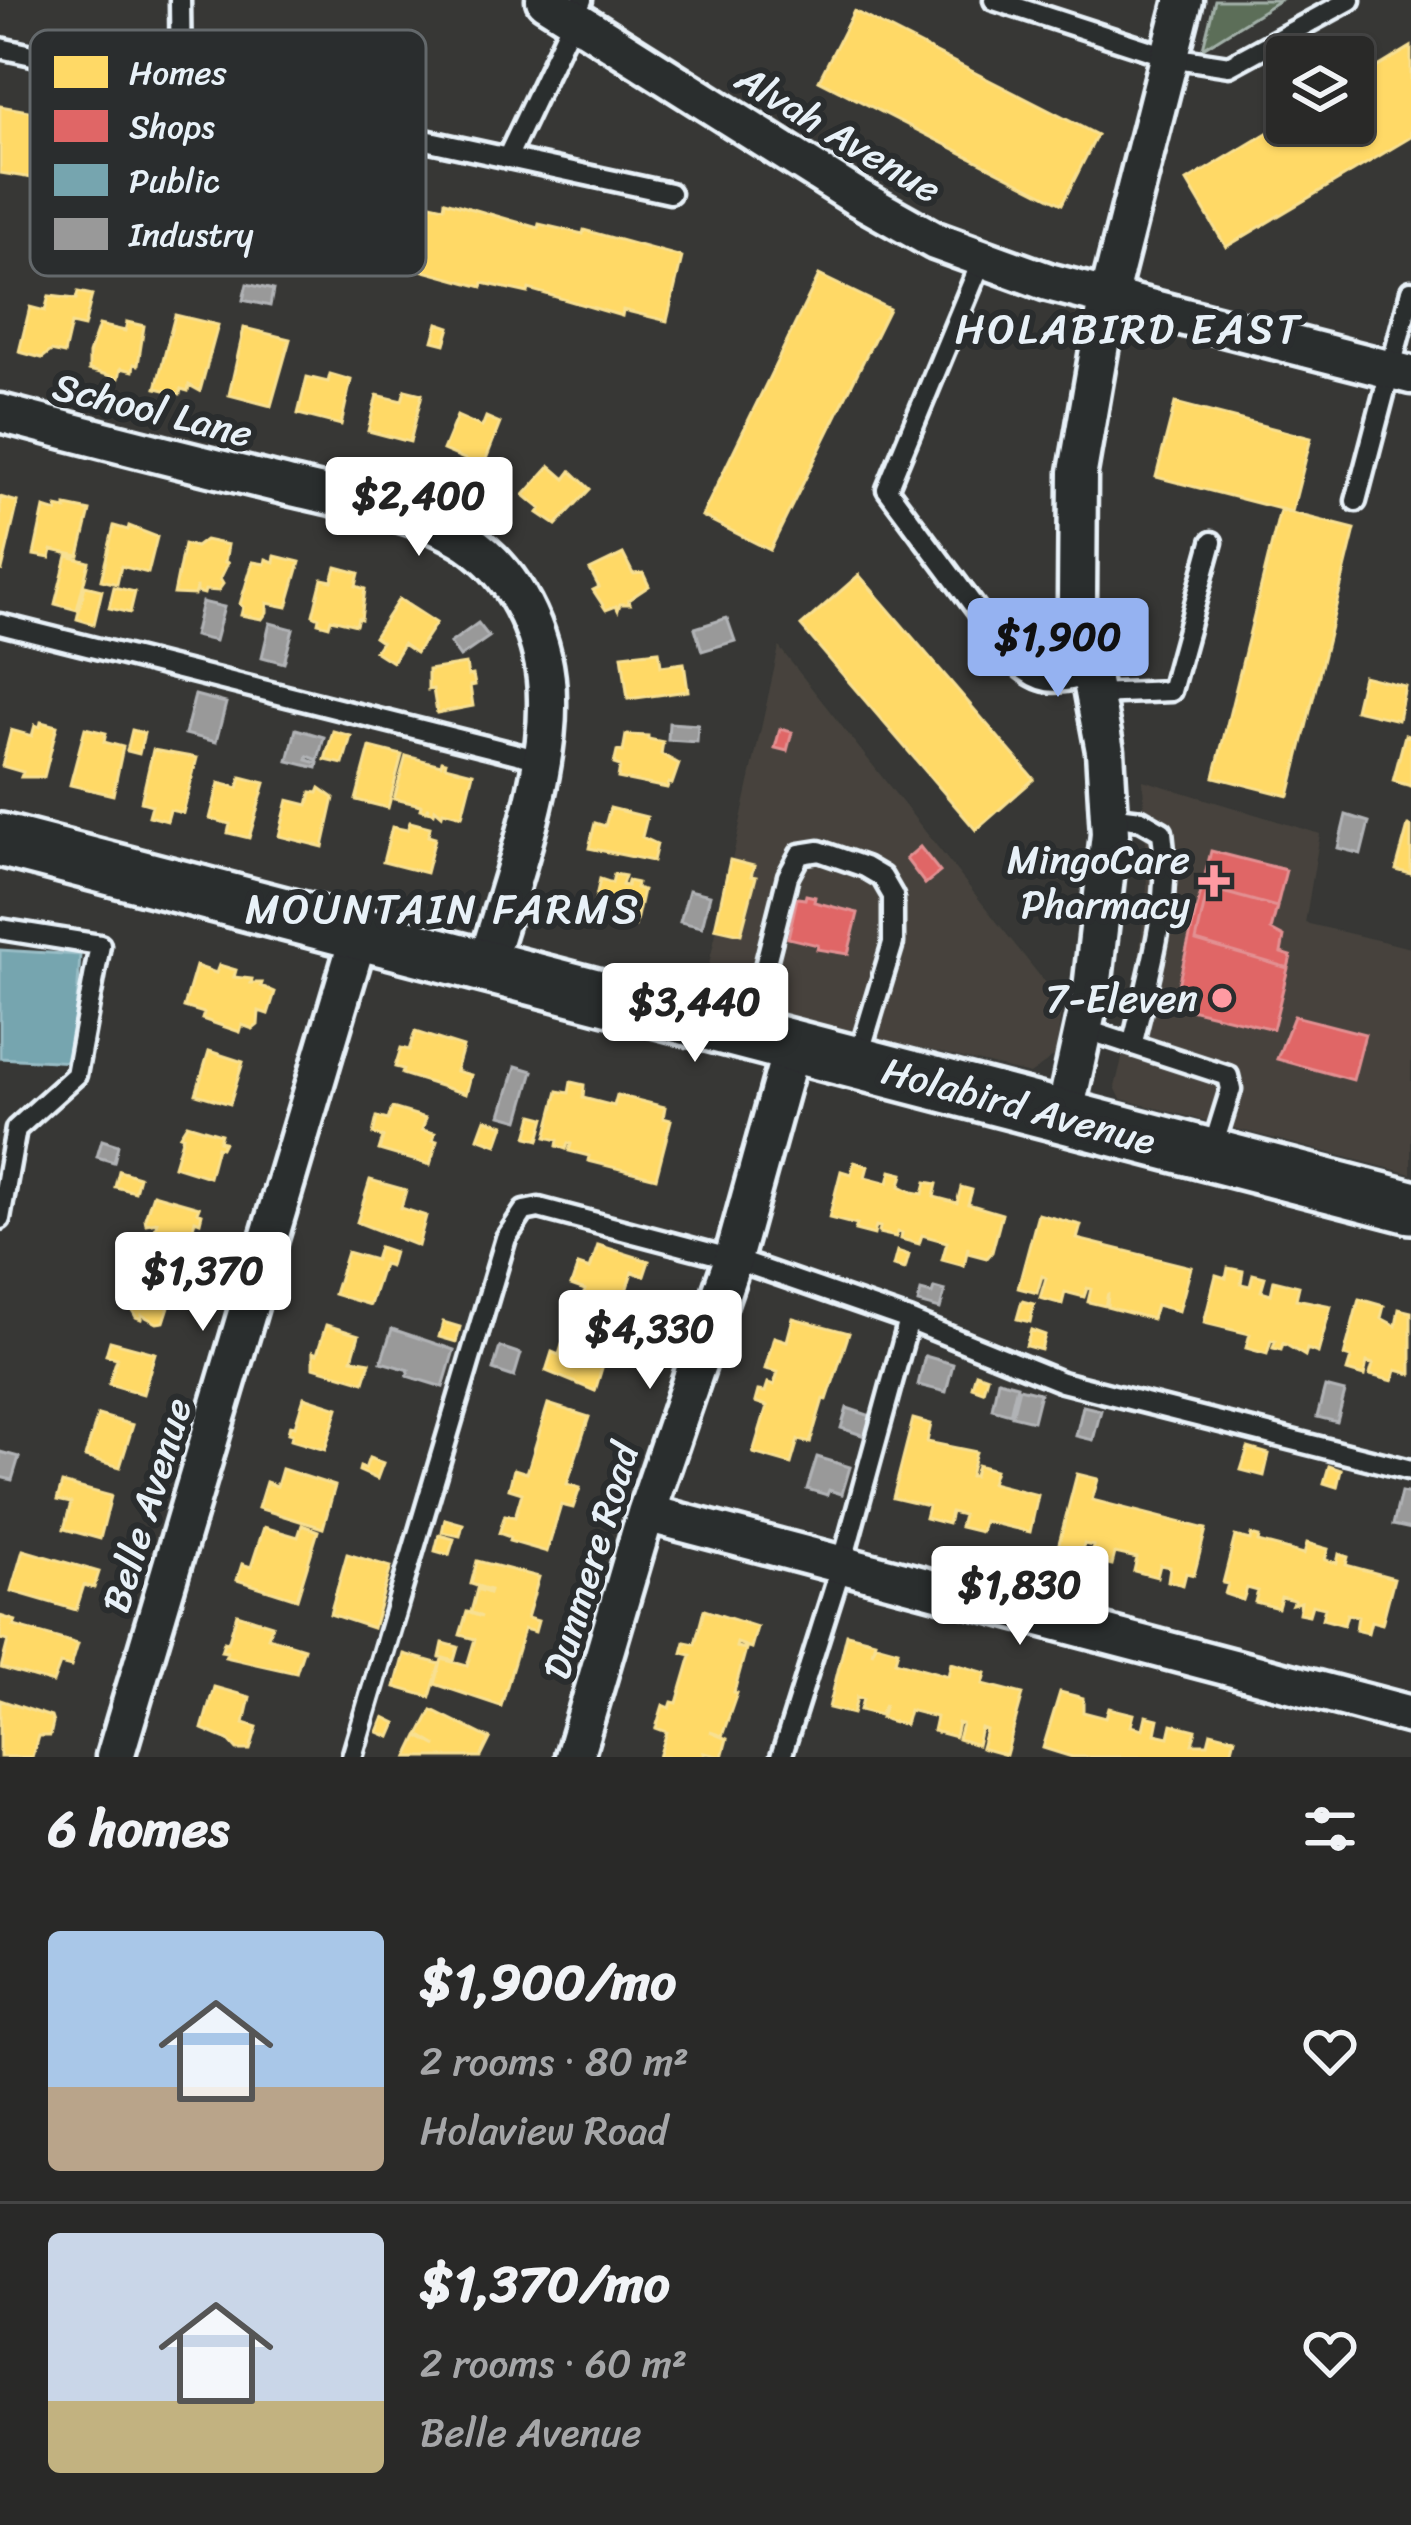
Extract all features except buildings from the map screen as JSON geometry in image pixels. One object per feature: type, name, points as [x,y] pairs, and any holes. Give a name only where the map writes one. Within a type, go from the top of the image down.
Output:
[{"type":"main road","name":"Holabird Avenue","points":[[0,840],[1411,1207]]},
{"type":"street","points":[[1064,1117],[1104,912],[1109,816],[1105,751],[1077,601],[1076,508],[1083,434],[1108,298],[1184,0]]},
{"type":"street","name":"Alvah Avenue","points":[[568,5],[762,139],[896,221],[982,260],[1108,298],[1399,372]]},
{"type":"street","name":"School Lane","points":[[0,413],[397,513],[472,544],[498,567],[517,593],[545,665],[548,700],[542,760],[486,966]]},
{"type":"street","name":"Belle Avenue","points":[[115,1757],[360,932]]},
{"type":"street","name":"Dunmere Road","points":[[574,1757],[646,1513],[733,1259],[770,1040]]},
{"type":"street","points":[[646,1513],[1411,1715]]},
{"type":"lane","points":[[180,0],[180,30]]},
{"type":"lane","points":[[994,0],[1170,57],[1229,67],[1350,0]]},
{"type":"lane","points":[[507,158],[568,5]]},
{"type":"lane","points":[[0,48],[30,54]]},
{"type":"lane","points":[[426,140],[670,193]]},
{"type":"lane","points":[[982,260],[887,489],[1017,664],[1033,679],[1054,683],[1171,691],[1212,542]]},
{"type":"lane","points":[[1356,501],[1399,372],[1411,291]]},
{"type":"lane","points":[[0,624],[542,760]]},
{"type":"lane","points":[[1109,816],[1141,820],[1162,832],[1165,850],[1151,967],[1133,1042]]},
{"type":"lane","points":[[770,1040],[788,876],[800,854],[819,851],[882,877],[893,896],[893,943],[856,1062]]},
{"type":"lane","points":[[0,929],[100,945],[76,1075],[16,1129],[0,1219]]},
{"type":"lane","points":[[1084,1028],[1228,1076],[1231,1089],[1210,1155]]},
{"type":"lane","points":[[352,1757],[506,1238],[524,1211],[539,1208],[733,1259],[909,1320],[1062,1382],[1411,1470]]},
{"type":"lane","points":[[781,1757],[842,1564],[909,1320]]},
{"type":"shaded area","points":[[779,647],[1062,1004],[1056,1055],[1030,1074],[702,996]]},
{"type":"shaded area","points":[[1143,780],[1320,834],[1305,923],[1411,948],[1411,1174],[1121,1099],[1115,1087],[1132,1018],[1147,887]]},
{"type":"green space","points":[[1215,0],[1280,0],[1203,48]]},
{"type":"place","name":"MingoCare Pharmacy","points":[[1214,881]]},
{"type":"place","name":"7-Eleven","points":[[1222,998]]},
{"type":"district","name":"HOLABIRD EAST","points":[[1129,328]]},
{"type":"district","name":"MOUNTAIN FARMS","points":[[443,908]]}]
